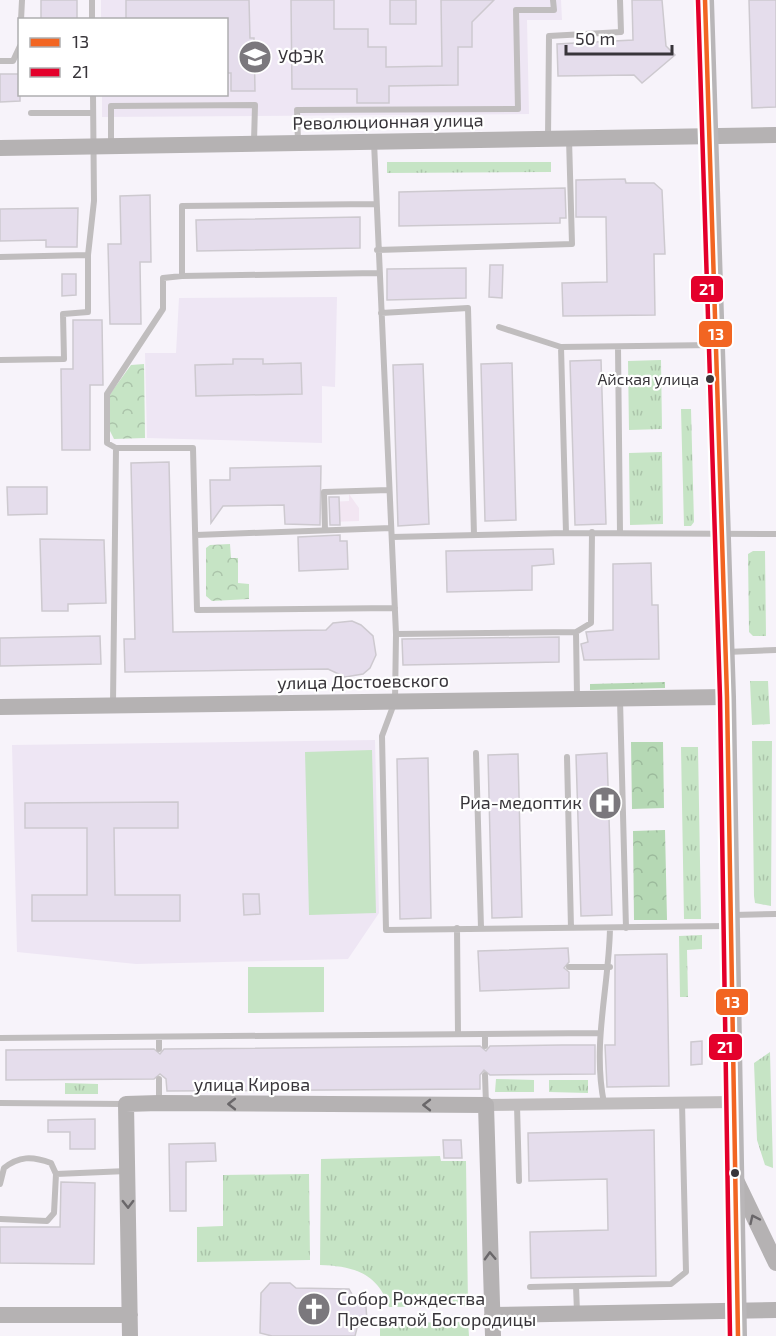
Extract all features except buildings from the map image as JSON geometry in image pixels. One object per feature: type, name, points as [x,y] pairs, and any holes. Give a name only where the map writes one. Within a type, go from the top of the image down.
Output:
[{"type":"main road","points":[[705,0],[726,652],[738,1336]]},
{"type":"street","name":"Революционная улица","points":[[0,148],[776,135]]},
{"type":"street","name":"улица Достоевского","points":[[0,707],[727,697]]},
{"type":"street","points":[[493,1336],[486,1105],[735,1102]]},
{"type":"street","points":[[126,1104],[130,1336]]},
{"type":"street","name":"улица Кирова","points":[[126,1104],[486,1105]]},
{"type":"street","points":[[734,1173],[776,1263]]},
{"type":"street","points":[[492,1315],[776,1310]]},
{"type":"street","points":[[0,1315],[130,1315]]},
{"type":"lane","points":[[21,0],[21,18]]},
{"type":"lane","points":[[92,0],[92,18]]},
{"type":"lane","points":[[297,143],[297,110],[518,109],[516,10],[554,10],[553,0]]},
{"type":"lane","points":[[548,139],[549,36],[621,32],[620,0]]},
{"type":"lane","points":[[0,61],[13,61],[18,50]]},
{"type":"lane","points":[[0,360],[64,359],[63,314],[88,312],[88,255],[94,201],[93,96]]},
{"type":"lane","points":[[111,146],[111,106],[255,105],[254,144]]},
{"type":"lane","points":[[31,113],[93,113]]},
{"type":"lane","points":[[377,250],[572,244],[569,138]]},
{"type":"lane","points":[[374,142],[378,273],[396,633],[394,701],[382,736],[386,930],[626,928],[732,920],[776,914]]},
{"type":"lane","points":[[182,276],[182,206],[375,204]]},
{"type":"lane","points":[[0,257],[88,255]]},
{"type":"lane","points":[[378,273],[163,278],[163,309],[107,394],[107,443],[116,448],[193,448],[197,610],[395,608]]},
{"type":"lane","points":[[381,312],[468,308],[474,535]]},
{"type":"lane","points":[[499,327],[561,347],[716,345]]},
{"type":"lane","points":[[618,346],[620,532]]},
{"type":"lane","points":[[561,347],[566,532]]},
{"type":"lane","points":[[113,705],[116,448]]},
{"type":"lane","points":[[325,530],[324,492],[389,490]]},
{"type":"lane","points":[[196,535],[391,528]]},
{"type":"lane","points":[[392,537],[566,532],[776,534]]},
{"type":"lane","points":[[396,633],[576,632],[591,623],[592,532]]},
{"type":"lane","points":[[576,632],[577,699]]},
{"type":"lane","points":[[726,652],[776,650]]},
{"type":"lane","points":[[620,698],[626,928]]},
{"type":"lane","points":[[476,753],[481,928]]},
{"type":"lane","points":[[567,757],[571,928]]},
{"type":"lane","points":[[457,928],[458,1034]]},
{"type":"lane","points":[[604,1104],[599,1033],[610,967],[610,928]]},
{"type":"lane","points":[[569,967],[610,967]]},
{"type":"lane","points":[[0,1038],[599,1033]]},
{"type":"lane","points":[[485,1034],[485,1046]]},
{"type":"lane","points":[[159,1037],[159,1049]]},
{"type":"lane","points":[[485,1075],[486,1105]]},
{"type":"lane","points":[[159,1079],[159,1104]]},
{"type":"lane","points":[[530,1287],[671,1284],[686,1272],[682,1102]]},
{"type":"lane","points":[[0,1103],[126,1104]]},
{"type":"lane","points":[[517,1105],[519,1181]]},
{"type":"lane","points":[[0,1184],[4,1168],[16,1159],[40,1159],[51,1163],[56,1174],[54,1213],[47,1221],[0,1219]]},
{"type":"lane","points":[[56,1174],[127,1171]]},
{"type":"lane","points":[[576,1286],[577,1313]]},
{"type":"shaded area","points":[[101,0],[561,0],[562,20],[527,20],[529,114],[102,117],[102,96],[228,96],[228,18],[101,18]]},
{"type":"shaded area","points":[[337,297],[335,387],[322,386],[322,443],[147,438],[145,353],[176,353],[179,298]]},
{"type":"shaded area","points":[[349,494],[359,508],[359,521],[329,522],[329,502],[349,501]]},
{"type":"shaded area","points":[[375,740],[379,913],[348,959],[136,964],[17,952],[12,745]]},
{"type":"green space","points":[[387,162],[551,162],[551,172],[387,173]]},
{"type":"green space","points":[[661,360],[662,429],[629,430],[628,361]]},
{"type":"green space","points":[[144,364],[145,438],[114,439],[110,431],[110,394],[131,365]]},
{"type":"green space","points":[[681,409],[691,409],[694,522],[691,526],[684,526]]},
{"type":"green space","points":[[662,452],[663,524],[630,525],[629,453]]},
{"type":"green space","points":[[230,544],[231,558],[238,558],[238,583],[249,584],[249,599],[212,601],[206,596],[206,548],[210,545]]},
{"type":"green space","points":[[753,551],[765,551],[766,636],[753,636],[749,632],[748,554]]},
{"type":"green space","points":[[750,681],[768,681],[770,724],[752,725]]},
{"type":"green space","points":[[665,682],[665,688],[590,690],[590,684]]},
{"type":"green space","points":[[752,741],[772,741],[771,906],[755,903],[754,896]]},
{"type":"green space","points":[[631,742],[663,742],[664,808],[632,809]]},
{"type":"green space","points":[[681,747],[698,747],[701,919],[684,919]]},
{"type":"green space","points":[[372,750],[376,913],[309,915],[305,752]]},
{"type":"green space","points":[[665,830],[667,920],[634,920],[633,831]]},
{"type":"green space","points":[[702,935],[702,949],[687,950],[688,997],[680,997],[679,936]]},
{"type":"green space","points":[[248,967],[324,967],[324,1012],[248,1013]]},
{"type":"green space","points":[[770,1052],[773,1168],[765,1165],[757,1140],[754,1063]]},
{"type":"green space","points":[[496,1079],[534,1080],[534,1092],[495,1092]]},
{"type":"green space","points":[[549,1080],[588,1080],[588,1093],[549,1092]]},
{"type":"green space","points":[[65,1083],[98,1084],[98,1094],[65,1094]]},
{"type":"green space","points":[[440,1156],[441,1161],[466,1161],[468,1306],[389,1307],[378,1286],[363,1274],[343,1267],[320,1265],[321,1159]]},
{"type":"green space","points":[[309,1174],[310,1260],[197,1262],[197,1227],[223,1226],[223,1175]]},
{"type":"green space","points":[[468,1322],[469,1336],[380,1336],[380,1323]]},
{"type":"transit line","name":"21","points":[[698,0],[720,697],[730,1336]]},
{"type":"transit line","name":"13","points":[[705,0],[727,697],[738,1336]]},
{"type":"place","name":"УФЭК","points":[[255,57]]},
{"type":"place","name":"Айская улица","points":[[710,379]]},
{"type":"place","name":"Риа-медоптик","points":[[605,803]]},
{"type":"place","name":"Собор Рождества Пресвятой Богородицы","points":[[314,1309]]}]
